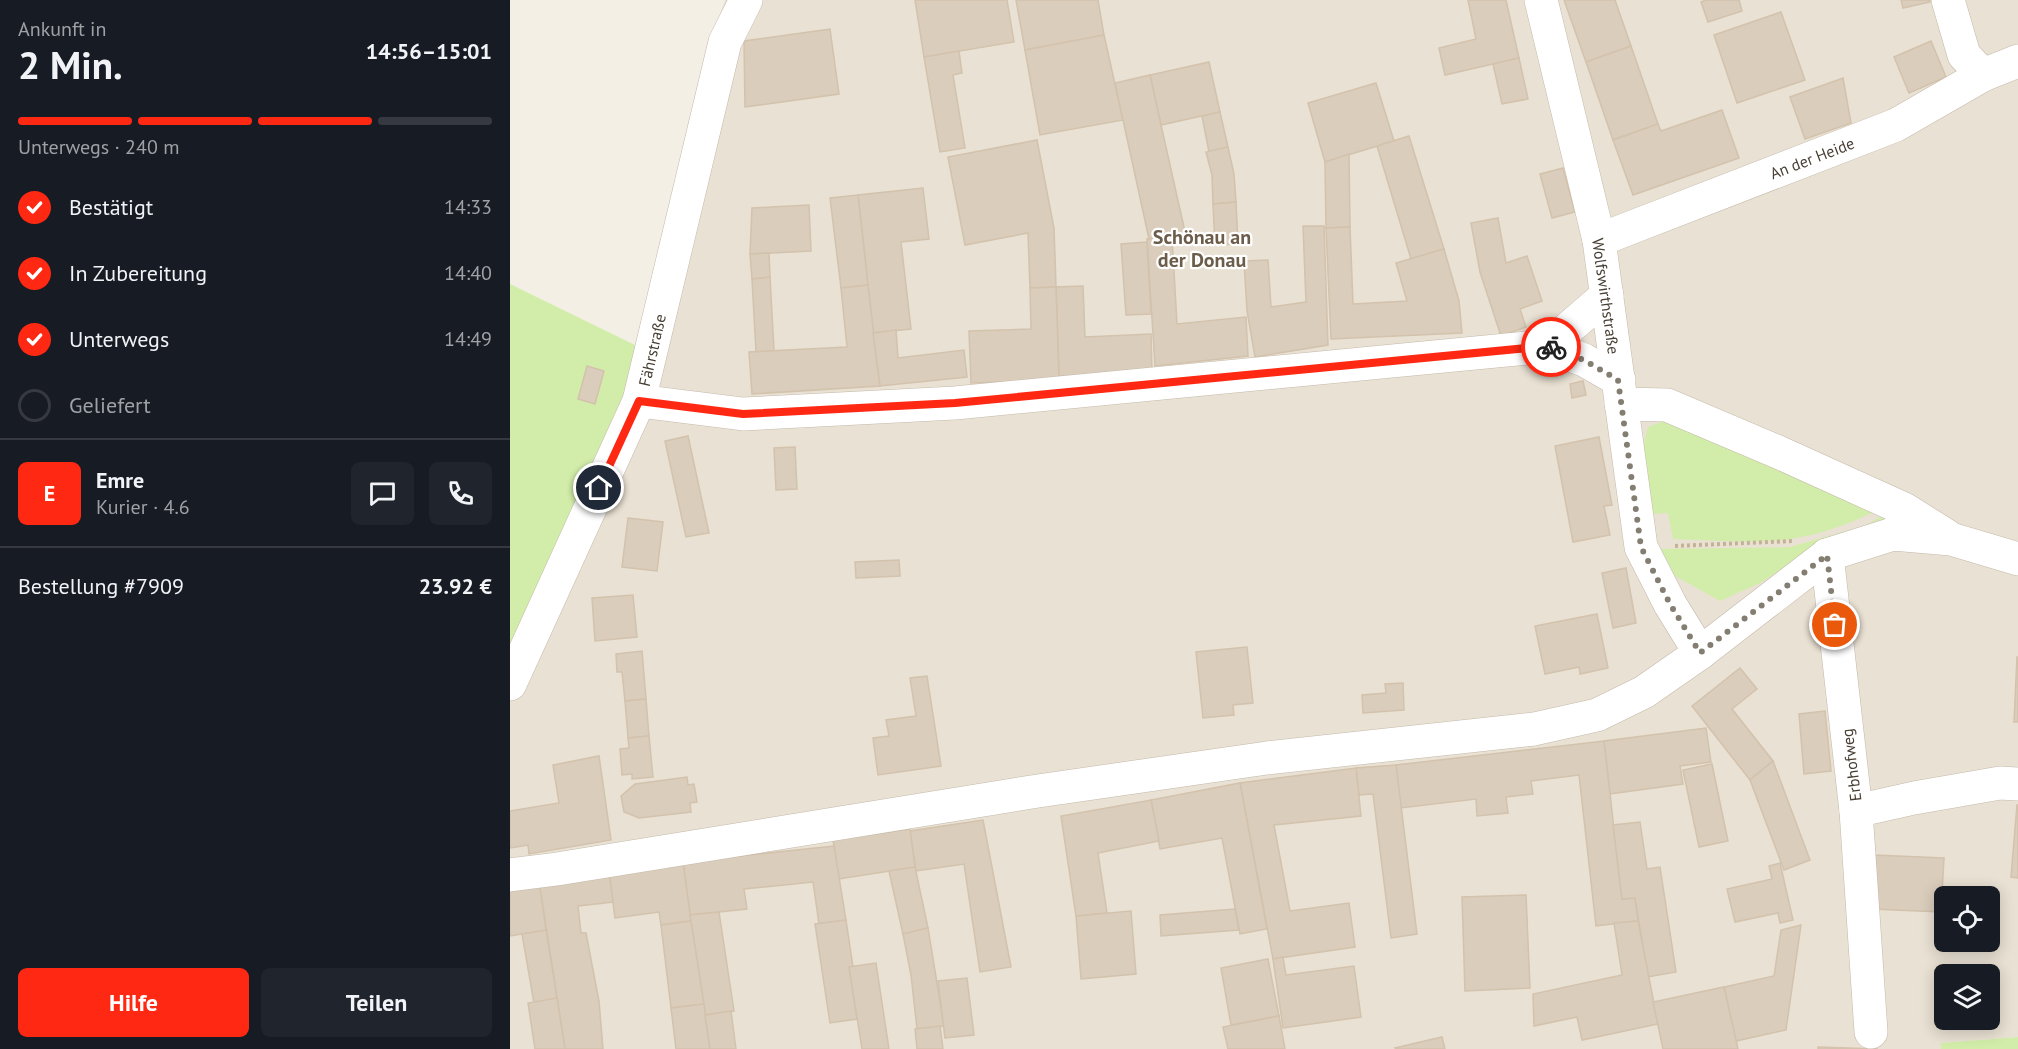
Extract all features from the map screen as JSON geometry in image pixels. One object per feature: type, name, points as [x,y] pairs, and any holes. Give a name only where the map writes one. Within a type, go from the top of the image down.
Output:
[{"type":"street","name":"Fährstraße","points":[[510,684],[639,401],[725,42],[746,0]]},
{"type":"street","name":"Wolfswirthstraße","points":[[1541,0],[1599,240],[1641,547],[1670,604],[1700,653]]},
{"type":"street","points":[[1948,0],[1964,55],[1983,75]]},
{"type":"street","name":"An der Heide","points":[[1599,240],[1896,125],[1983,75],[2018,61]]},
{"type":"street","points":[[1548,346],[1607,295]]},
{"type":"street","points":[[639,401],[743,414],[955,403],[1548,346],[1584,360],[1620,392],[1667,405],[1778,452],[1904,509],[1952,539]]},
{"type":"street","points":[[510,874],[557,869],[1038,791],[1268,758],[1534,729],[1597,715],[1644,692],[1700,653],[1827,555],[1893,534],[1952,539],[2018,559]]},
{"type":"street","name":"Erbhofweg","points":[[1827,555],[1856,811],[2000,783],[2018,784]]},
{"type":"street","points":[[1856,811],[1871,1032]]},
{"type":"path","points":[[1641,547],[1797,541]]},
{"type":"shaded area","points":[[725,0],[2018,0],[2018,1037],[1941,1043],[1941,1049],[510,1049],[510,646],[629,387],[713,34]]},
{"type":"green space","points":[[510,284],[639,347],[629,387],[510,646]]},
{"type":"green space","points":[[1672,418],[1882,508],[1837,527],[1790,539],[1746,541],[1673,539],[1668,513],[1651,514],[1643,447],[1648,427]]},
{"type":"green space","points":[[1890,512],[1897,517],[1823,543],[1760,583],[1720,601],[1668,572],[1663,564],[1661,549],[1790,547],[1864,526]]},
{"type":"green space","points":[[2018,1037],[2018,1049],[1941,1049],[1941,1043]]},
{"type":"building","points":[[915,0],[1007,0],[1014,42],[924,57]]},
{"type":"building","points":[[1016,0],[1098,0],[1104,35],[1025,50]]},
{"type":"building","points":[[1468,0],[1506,0],[1519,58],[1445,75],[1439,48],[1476,39]]},
{"type":"building","points":[[1564,0],[1615,0],[1631,46],[1586,62]]},
{"type":"building","points":[[1739,0],[1742,11],[1708,22],[1701,2]]},
{"type":"building","points":[[1901,0],[1930,0],[1930,2],[1903,8]]},
{"type":"building","points":[[1781,12],[1805,80],[1737,103],[1714,35]]},
{"type":"building","points":[[830,29],[839,94],[745,107],[744,41]]},
{"type":"building","points":[[1104,35],[1123,120],[1040,135],[1025,50]]},
{"type":"building","points":[[1931,41],[1946,77],[1909,93],[1894,57]]},
{"type":"building","points":[[1631,46],[1658,124],[1613,140],[1586,62]]},
{"type":"building","points":[[959,51],[962,73],[953,75],[965,148],[940,152],[924,57]]},
{"type":"building","points":[[1519,58],[1528,99],[1502,104],[1493,64]]},
{"type":"building","points":[[1209,62],[1220,112],[1161,125],[1150,75]]},
{"type":"building","points":[[1150,75],[1186,236],[1149,239],[1115,83]]},
{"type":"building","points":[[1843,78],[1851,123],[1805,139],[1790,97]]},
{"type":"building","points":[[1376,83],[1394,141],[1325,162],[1308,103]]},
{"type":"building","points":[[1722,110],[1739,158],[1633,195],[1613,140],[1658,124],[1661,131]]},
{"type":"building","points":[[1220,112],[1228,147],[1209,152],[1202,116]]},
{"type":"building","points":[[1409,136],[1444,249],[1411,259],[1377,146]]},
{"type":"building","points":[[1037,140],[1054,228],[1056,287],[1030,288],[1028,233],[965,245],[948,157]]},
{"type":"building","points":[[1228,147],[1234,174],[1236,202],[1213,204],[1212,175],[1206,152]]},
{"type":"building","points":[[1349,154],[1350,227],[1326,228],[1325,162]]},
{"type":"building","points":[[1563,168],[1575,212],[1552,218],[1540,174]]},
{"type":"building","points":[[923,188],[929,239],[901,242],[911,329],[873,333],[858,195]]},
{"type":"building","points":[[858,195],[868,285],[841,288],[830,198]]},
{"type":"building","points":[[1236,202],[1238,244],[1215,245],[1213,204]]},
{"type":"building","points":[[809,205],[811,251],[750,254],[752,208]]},
{"type":"building","points":[[1498,218],[1506,263],[1527,256],[1542,301],[1520,309],[1526,327],[1501,336],[1480,272],[1471,223]]},
{"type":"building","points":[[1303,226],[1324,226],[1328,345],[1255,357],[1247,311],[1244,261],[1268,260],[1271,307],[1306,302]]},
{"type":"building","points":[[1350,227],[1353,304],[1407,301],[1396,263],[1444,249],[1459,301],[1462,333],[1331,339],[1326,228]]},
{"type":"building","points":[[1172,237],[1177,324],[1246,317],[1248,356],[1155,366],[1147,239]]},
{"type":"building","points":[[1147,242],[1151,314],[1126,315],[1121,244]]},
{"type":"building","points":[[769,253],[770,277],[752,279],[750,254]]},
{"type":"building","points":[[770,277],[774,351],[756,352],[752,279]]},
{"type":"building","points":[[868,285],[880,386],[752,394],[749,352],[847,347],[841,288]]},
{"type":"building","points":[[1083,286],[1085,337],[1151,334],[1152,373],[1059,376],[1056,287]]},
{"type":"building","points":[[1056,287],[1059,380],[971,383],[969,331],[1031,329],[1030,288]]},
{"type":"building","points":[[896,330],[898,358],[964,350],[967,377],[880,386],[873,333]]},
{"type":"building","points":[[587,366],[604,371],[595,404],[578,399]]},
{"type":"building","points":[[1583,381],[1586,395],[1572,398],[1570,384]]},
{"type":"building","points":[[688,436],[709,533],[686,537],[665,441]]},
{"type":"building","points":[[1599,437],[1612,505],[1604,506],[1610,535],[1573,542],[1555,446]]},
{"type":"building","points":[[795,447],[797,489],[776,490],[774,448]]},
{"type":"building","points":[[628,518],[663,522],[657,571],[622,567]]},
{"type":"building","points":[[899,560],[900,576],[856,578],[855,562]]},
{"type":"building","points":[[1626,568],[1636,623],[1613,628],[1602,573]]},
{"type":"building","points":[[633,595],[637,637],[595,641],[592,598]]},
{"type":"building","points":[[1597,614],[1608,668],[1580,674],[1579,667],[1545,674],[1535,626]]},
{"type":"building","points":[[1247,647],[1253,703],[1233,705],[1234,715],[1203,718],[1196,652]]},
{"type":"building","points":[[642,651],[646,699],[625,701],[622,672],[617,672],[616,654]]},
{"type":"building","points":[[2017,657],[2018,722],[2014,722]]},
{"type":"building","points":[[1740,668],[1757,689],[1732,709],[1773,761],[1750,780],[1692,706]]},
{"type":"building","points":[[927,676],[941,766],[878,775],[873,738],[889,736],[886,720],[916,716],[910,678]]},
{"type":"building","points":[[1403,683],[1404,710],[1363,713],[1362,695],[1386,693],[1385,684]]},
{"type":"building","points":[[646,699],[649,736],[628,738],[625,701]]},
{"type":"building","points":[[1825,711],[1831,771],[1804,774],[1799,714]]},
{"type":"building","points":[[1706,728],[1711,762],[1680,766],[1683,784],[1610,794],[1604,741]]},
{"type":"building","points":[[649,736],[653,777],[632,779],[632,774],[622,775],[620,749],[629,748],[628,738]]},
{"type":"building","points":[[1604,741],[1622,899],[1635,898],[1638,921],[1596,926],[1579,775],[1531,781],[1533,794],[1506,797],[1508,813],[1477,816],[1476,799],[1400,808],[1396,765]]},
{"type":"building","points":[[599,756],[611,840],[529,854],[528,845],[510,848],[510,811],[559,803],[553,765]]},
{"type":"building","points":[[1773,761],[1810,860],[1784,870],[1750,780]]},
{"type":"building","points":[[1712,764],[1728,841],[1699,847],[1683,770]]},
{"type":"building","points":[[1396,765],[1417,934],[1391,938],[1373,794],[1359,795],[1356,768]]},
{"type":"building","points":[[1356,768],[1361,816],[1274,825],[1290,911],[1349,903],[1355,947],[1273,959],[1240,783]]},
{"type":"building","points":[[687,777],[688,785],[694,784],[697,802],[690,803],[691,812],[639,818],[624,812],[621,796],[635,784]]},
{"type":"building","points":[[1240,783],[1267,929],[1240,934],[1222,838],[1160,849],[1151,800]]},
{"type":"building","points":[[1151,800],[1159,841],[1098,853],[1107,913],[1076,916],[1061,816]]},
{"type":"building","points":[[2018,805],[2018,878],[2011,877]]},
{"type":"building","points":[[983,820],[1011,967],[980,972],[964,864],[916,871],[910,831]]},
{"type":"building","points":[[1640,822],[1647,869],[1660,867],[1676,972],[1648,977],[1635,898],[1622,899],[1613,825]]},
{"type":"building","points":[[910,829],[915,867],[839,879],[833,840]]},
{"type":"building","points":[[834,846],[846,920],[819,924],[813,882],[744,889],[747,909],[690,915],[683,862]]},
{"type":"building","points":[[1874,855],[1944,858],[1942,886],[1934,886],[1934,912],[1872,909]]},
{"type":"building","points":[[683,862],[691,921],[661,925],[659,912],[615,918],[609,872]]},
{"type":"building","points":[[1780,863],[1793,920],[1780,923],[1778,913],[1735,922],[1727,889],[1772,879],[1769,866]]},
{"type":"building","points":[[915,867],[928,928],[903,934],[889,871]]},
{"type":"building","points":[[609,872],[613,902],[578,906],[581,933],[586,933],[599,1001],[603,1049],[565,1049],[539,881]]},
{"type":"building","points":[[539,881],[546,930],[510,936],[510,886]]},
{"type":"building","points":[[1526,895],[1530,988],[1465,991],[1462,897]]},
{"type":"building","points":[[1235,909],[1239,930],[1161,936],[1160,915]]},
{"type":"building","points":[[1131,911],[1136,974],[1081,979],[1076,916]]},
{"type":"building","points":[[719,912],[734,1011],[705,1015],[690,915]]},
{"type":"building","points":[[846,920],[853,967],[849,967],[857,1019],[830,1023],[815,924]]},
{"type":"building","points":[[691,921],[704,1004],[671,1008],[661,925]]},
{"type":"building","points":[[1638,921],[1658,1024],[1582,1040],[1577,1017],[1534,1026],[1533,994],[1622,975],[1614,923]]},
{"type":"building","points":[[1801,925],[1786,1030],[1736,1041],[1724,987],[1774,976],[1781,930]]},
{"type":"building","points":[[928,928],[944,1026],[917,1029],[911,975],[903,934]]},
{"type":"building","points":[[546,930],[557,998],[534,1003],[522,934]]},
{"type":"building","points":[[1283,957],[1286,975],[1354,966],[1361,1017],[1283,1028],[1273,959]]},
{"type":"building","points":[[1268,959],[1279,1016],[1231,1025],[1221,968]]},
{"type":"building","points":[[876,963],[889,1049],[862,1049],[849,967]]},
{"type":"building","points":[[967,978],[974,1035],[945,1038],[938,981]]},
{"type":"building","points":[[1724,987],[1738,1049],[1663,1049],[1653,1002]]},
{"type":"building","points":[[557,998],[565,1049],[535,1049],[528,1003]]},
{"type":"building","points":[[704,1004],[710,1049],[676,1049],[671,1008]]},
{"type":"building","points":[[731,1011],[736,1049],[710,1049],[705,1015]]},
{"type":"building","points":[[1279,1016],[1285,1049],[1228,1049],[1223,1027]]},
{"type":"building","points":[[940,1026],[943,1049],[917,1049],[915,1029]]},
{"type":"building","points":[[1442,1037],[1445,1049],[1395,1048]]},
{"type":"building","points":[[1818,1047],[1878,1049],[1818,1049]]},
{"type":"way so far","points":[[1551,347],[1584,360],[1618,380],[1641,547],[1670,604],[1700,653],[1827,555],[1835,625]]},
{"type":"district","name":"Schönau an der Donau","points":[[1202,248]]},
{"type":"route","points":[[599,488],[639,401],[743,414],[955,403],[1551,347]]}]
